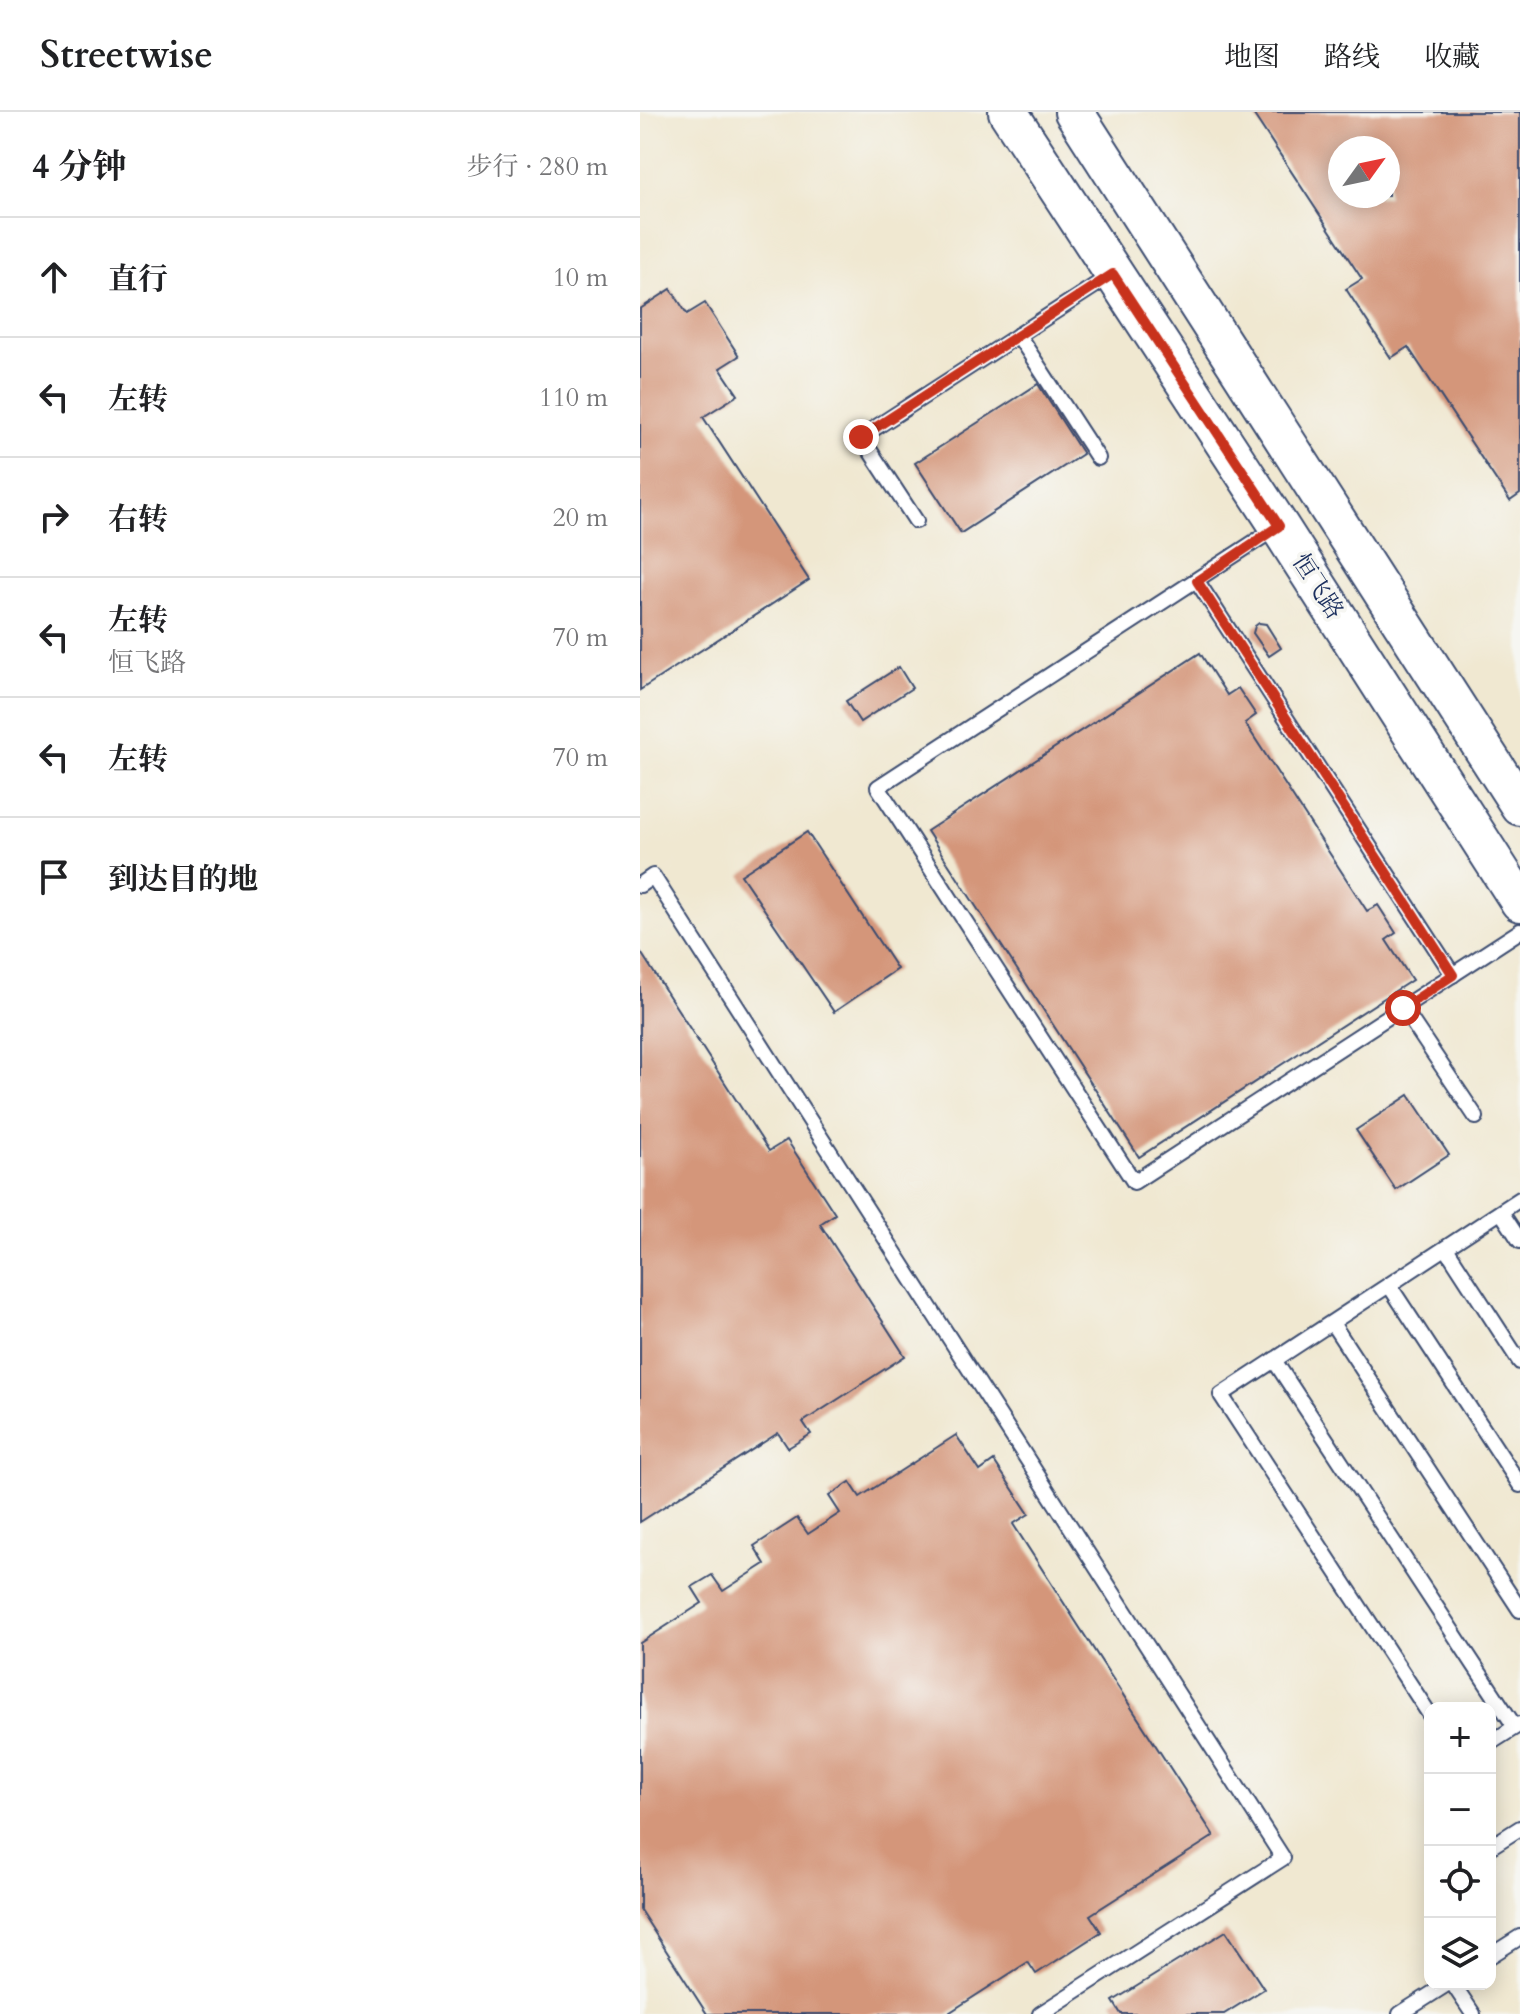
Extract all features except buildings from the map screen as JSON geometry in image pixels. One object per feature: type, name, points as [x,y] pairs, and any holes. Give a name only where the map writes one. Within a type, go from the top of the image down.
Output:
[{"type":"main road","name":"恒飞路","points":[[1008,112],[1520,902]]},
{"type":"main road","points":[[1074,112],[1520,806]]},
{"type":"lane","points":[[916,521],[861,437],[1113,274]]},
{"type":"lane","points":[[1018,335],[1098,458]]},
{"type":"lane","points":[[1279,526],[878,787],[1134,1182],[1520,931]]},
{"type":"lane","points":[[1197,581],[1453,975]]},
{"type":"lane","points":[[640,885],[653,876],[1283,1858],[1040,2014]]},
{"type":"lane","points":[[1403,1008],[1476,1117]]},
{"type":"lane","points":[[1424,1706],[1221,1395],[1520,1199]]},
{"type":"lane","points":[[1501,1212],[1520,1241]]},
{"type":"lane","points":[[1446,1248],[1520,1362]]},
{"type":"lane","points":[[1389,1285],[1520,1485]]},
{"type":"lane","points":[[1332,1323],[1520,1610]]},
{"type":"lane","points":[[1274,1360],[1517,1725],[1496,1739]]},
{"type":"lane","points":[[1492,1846],[1520,1828]]},
{"type":"lane","points":[[1496,1952],[1520,1937]]},
{"type":"lane","points":[[1400,2014],[1440,1990]]},
{"type":"lane","points":[[1455,1990],[1473,2014]]},
{"type":"route","points":[[861,437],[1113,274],[1279,526],[1197,581],[1453,975],[1403,1008]]}]
